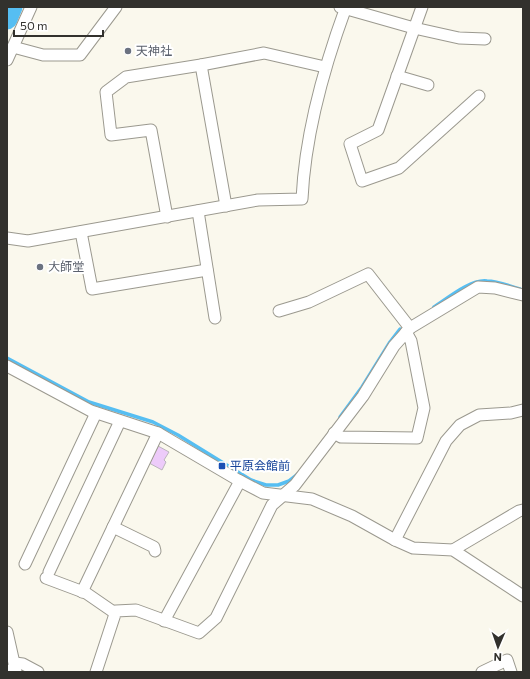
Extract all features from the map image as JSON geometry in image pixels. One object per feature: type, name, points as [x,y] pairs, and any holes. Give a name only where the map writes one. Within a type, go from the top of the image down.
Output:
[{"type":"street","points":[[7,60],[31,7]]},
{"type":"street","points":[[13,48],[43,55],[80,55],[116,7]]},
{"type":"street","points":[[7,238],[28,241],[258,200],[302,199],[303,173],[325,67],[344,7],[414,28],[459,38],[485,39]]},
{"type":"street","points":[[422,7],[378,130],[350,144],[362,181],[399,168],[479,96]]},
{"type":"street","points":[[167,217],[151,130],[111,135],[106,92],[126,77],[264,53],[325,67]]},
{"type":"street","points":[[201,65],[226,206]]},
{"type":"street","points":[[397,76],[428,85]]},
{"type":"street","points":[[198,211],[215,318]]},
{"type":"street","points":[[81,232],[92,289],[207,270]]},
{"type":"street","points":[[279,311],[309,302],[368,274],[408,330],[424,408],[417,438],[341,436],[334,433]]},
{"type":"street","points":[[96,672],[116,611],[136,610],[199,633],[216,618],[272,505],[295,485],[363,396],[394,346],[408,330],[478,287],[495,288],[523,295]]},
{"type":"street","points":[[7,366],[96,413],[158,433],[263,493],[312,499],[352,516],[395,540],[413,548],[453,550],[523,596]]},
{"type":"street","points":[[395,540],[446,441],[460,425],[479,415],[511,413],[523,410]]},
{"type":"street","points":[[25,564],[96,413]]},
{"type":"street","points":[[115,613],[82,592],[48,575],[120,421]]},
{"type":"street","points":[[82,592],[158,433]]},
{"type":"street","points":[[164,621],[240,481]]},
{"type":"street","points":[[453,550],[519,510],[523,510]]},
{"type":"street","points":[[113,527],[154,547],[155,550]]},
{"type":"street","points":[[7,632],[11,669],[23,664],[38,672]]},
{"type":"street","points":[[482,672],[507,660],[511,672]]},
{"type":"building","points":[[158,446],[169,452],[164,460],[166,462],[162,470],[149,463]]},
{"type":"waterway","points":[[7,19],[12,7]]},
{"type":"waterway","points":[[434,307],[466,286],[480,281],[495,282],[520,289]]},
{"type":"waterway","points":[[340,417],[362,387],[390,342],[400,329]]},
{"type":"waterway","points":[[7,358],[89,402],[153,422],[178,435],[251,480],[266,485],[278,485],[289,481],[298,474]]},
{"type":"place","name":"天神社","points":[[128,51]]},
{"type":"place","name":"大師堂","points":[[40,267]]},
{"type":"place","name":"平原会館前","points":[[222,466]]}]
